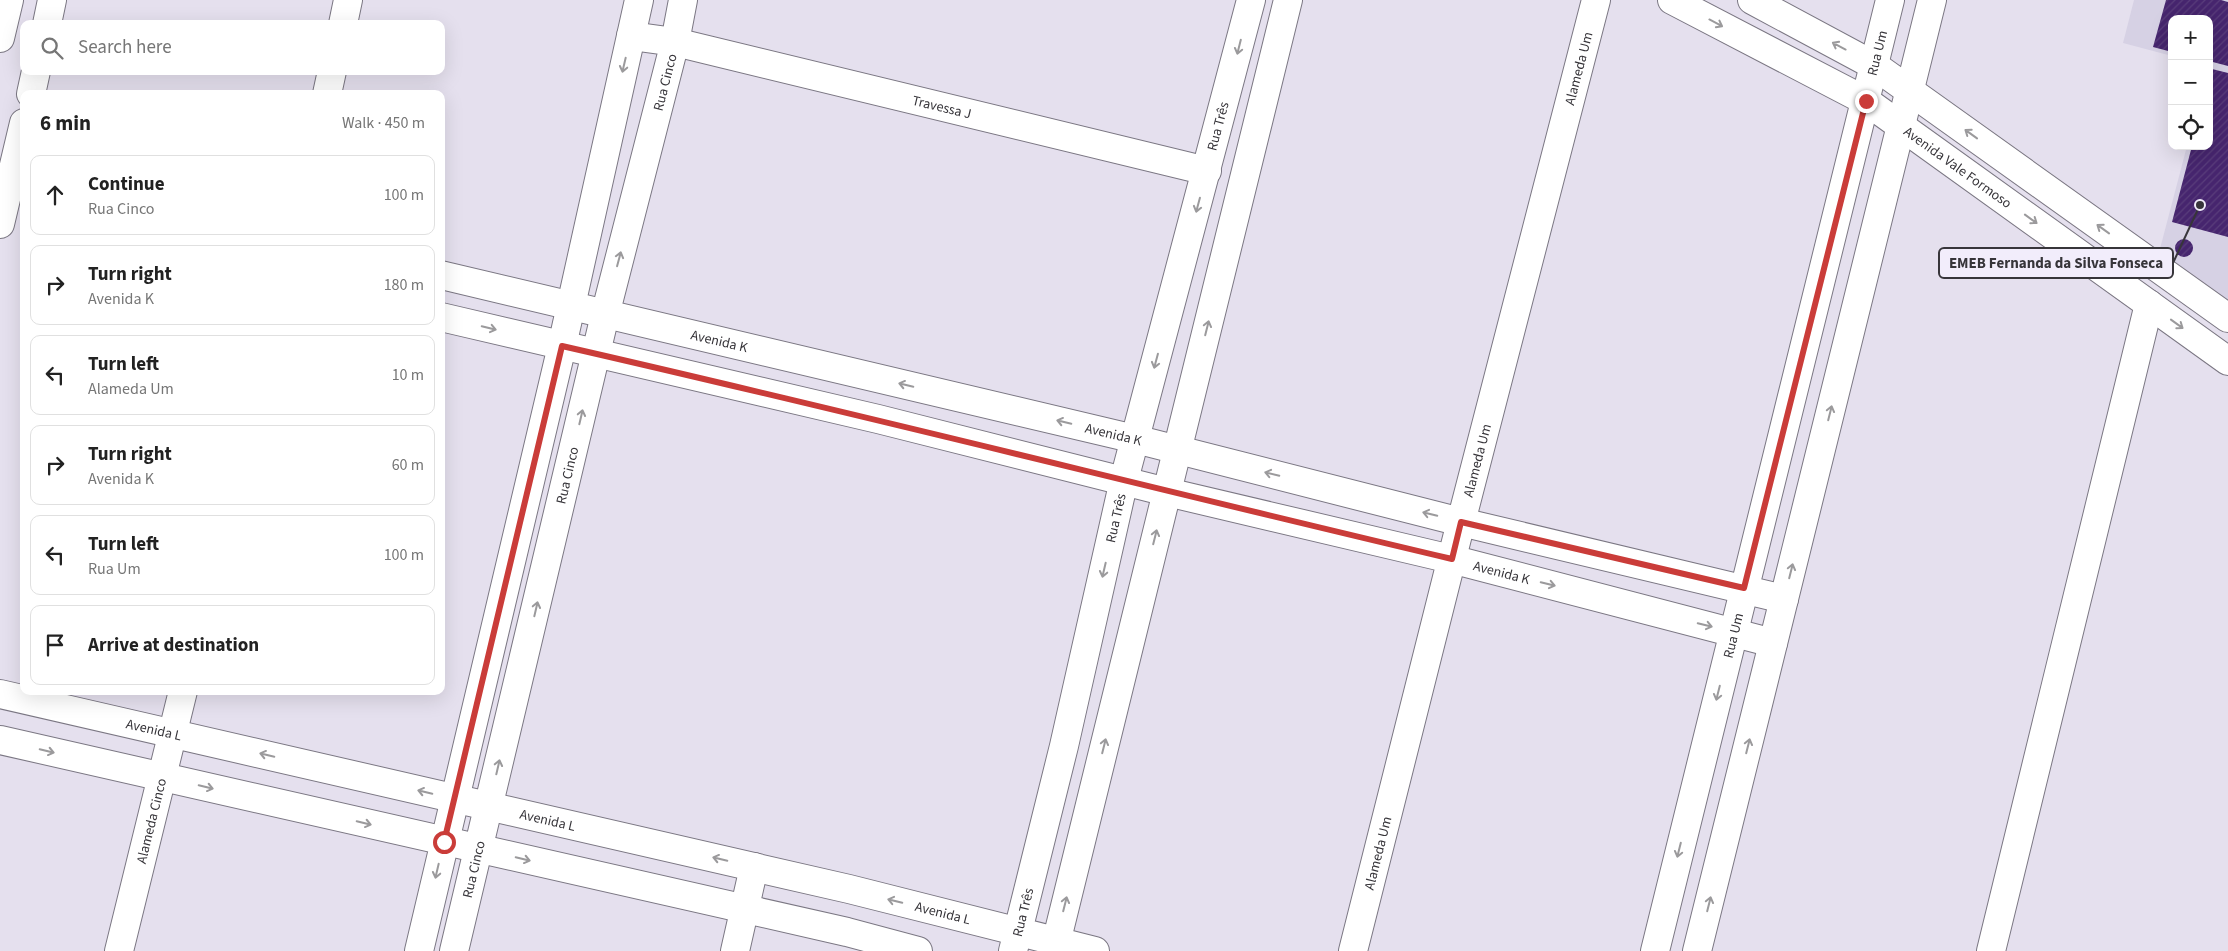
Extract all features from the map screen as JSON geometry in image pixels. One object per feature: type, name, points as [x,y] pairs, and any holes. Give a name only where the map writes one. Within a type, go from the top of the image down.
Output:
[{"type":"street","points":[[0,38],[9,0]]},
{"type":"street","points":[[48,20],[52,0]]},
{"type":"street","points":[[344,20],[348,0]]},
{"type":"street","points":[[419,951],[562,346],[639,0]]},
{"type":"street","name":"Rua Cinco","points":[[454,951],[605,315],[675,42],[683,0]]},
{"type":"street","name":"Rua Três","points":[[1015,941],[1064,746],[1124,480],[1251,0]]},
{"type":"street","points":[[1055,946],[1288,0]]},
{"type":"street","name":"Alameda Um","points":[[1353,951],[1461,522],[1596,0]]},
{"type":"street","name":"Avenida Vale Formoso","points":[[1672,0],[1866,101],[1902,125],[2228,361]]},
{"type":"street","points":[[1752,0],[1875,66],[2228,318]]},
{"type":"street","name":"Rua Um","points":[[1655,951],[1890,0]]},
{"type":"street","points":[[1697,951],[1932,0]]},
{"type":"street","name":"Travessa J","points":[[631,36],[675,42],[1207,171]]},
{"type":"street","points":[[32,90],[35,75]]},
{"type":"street","points":[[328,90],[331,75]]},
{"type":"street","points":[[7,217],[12,172],[20,140]]},
{"type":"street","name":"Avenida K","points":[[445,276],[1135,439],[1461,522],[1784,599]]},
{"type":"street","points":[[1991,951],[2149,304]]},
{"type":"street","name":"Avenida K","points":[[445,318],[878,419],[1167,492],[1452,559],[1773,643]]},
{"type":"street","name":"Avenida L","points":[[0,694],[754,867],[1015,941],[1095,951]]},
{"type":"street","name":"Alameda Cinco","points":[[119,951],[182,695]]},
{"type":"street","points":[[0,740],[847,932],[918,951]]},
{"type":"street","points":[[735,951],[754,867]]},
{"type":"shaded area","points":[[2134,0],[2228,0],[2228,315],[2156,264],[2186,150],[2213,150],[2213,15],[2168,15],[2168,55],[2123,43]]},
{"type":"building","points":[[2166,0],[2221,0],[2228,2],[2228,66],[2213,62],[2213,15],[2168,15],[2168,51],[2153,47]]},
{"type":"building","points":[[2213,69],[2228,73],[2228,237],[2172,222],[2191,150],[2213,150]]},
{"type":"building","points":[[2184,239],[2190,242],[2193,248],[2190,254],[2184,257],[2178,254],[2175,248],[2178,242]]},
{"type":"place","name":"EMEB Fernanda da Silva Fonseca","points":[[2200,205]]},
{"type":"route","points":[[444,842],[562,346],[878,419],[1167,492],[1452,559],[1461,522],[1744,588],[1866,101]]}]
